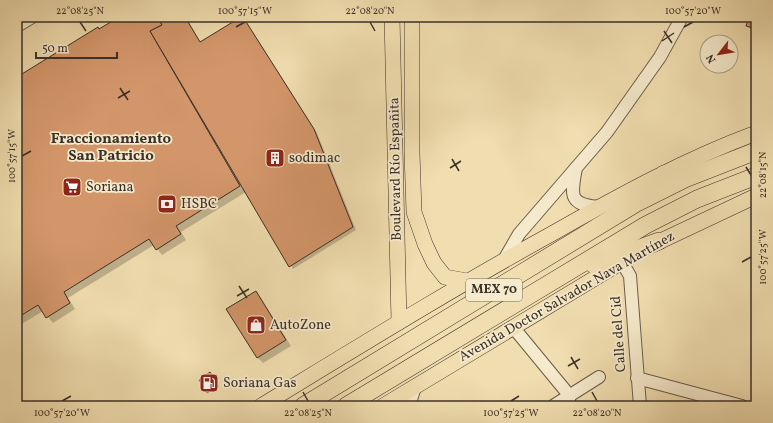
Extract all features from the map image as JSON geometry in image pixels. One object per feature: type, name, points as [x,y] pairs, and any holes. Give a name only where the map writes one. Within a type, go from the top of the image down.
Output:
[{"type":"highway","name":"MEX 70","points":[[303,406],[635,204],[687,178],[736,157],[756,151]]},
{"type":"highway","points":[[664,174],[736,157]]},
{"type":"highway","name":"Avenida Doctor Salvador Nava Martínez","points":[[346,406],[665,215],[697,199],[756,176]]},
{"type":"highway","points":[[556,279],[659,241]]},
{"type":"main road","name":"Boulevard Río Españita","points":[[392,17],[399,322]]},
{"type":"main road","name":"Boulevard Río Españita","points":[[412,17],[412,153],[414,212],[424,244],[434,263],[445,276],[467,281]]},
{"type":"main road","points":[[260,406],[467,281],[600,206],[664,174],[756,133]]},
{"type":"main road","name":"Avenida Doctor Salvador Nava Martínez","points":[[383,406],[659,241],[756,196]]},
{"type":"street","points":[[17,26],[32,17]]},
{"type":"street","points":[[504,260],[519,234],[607,132],[660,57],[682,17]]},
{"type":"street","points":[[577,166],[572,190],[574,197],[585,206],[600,206]]},
{"type":"street","name":"Calle del Cid","points":[[622,262],[630,276],[640,406]]},
{"type":"street","points":[[513,327],[569,401]]},
{"type":"street","points":[[553,406],[569,401],[599,377]]},
{"type":"street","points":[[637,378],[727,404],[742,406]]},
{"type":"street","points":[[409,406],[415,387]]},
{"type":"building","points":[[119,17],[158,17],[162,25],[150,31],[240,186],[176,226],[181,234],[156,250],[149,239],[64,292],[70,303],[46,318],[38,305],[17,318],[17,77],[98,27],[99,29]]},
{"type":"building","name":"sodimac","points":[[158,17],[185,17],[200,42],[243,17],[314,129],[353,227],[289,267],[150,31],[162,25]]},
{"type":"building","points":[[749,17],[756,17],[756,29],[746,26]]},
{"type":"building","name":"AutoZone","points":[[256,291],[286,340],[257,358],[226,309]]},
{"type":"building","name":"Soriana Gas","points":[[210,372],[218,386],[207,393],[199,380]]},
{"type":"place","name":"sodimac","points":[[275,158]]},
{"type":"place","name":"Soriana","points":[[72,187]]},
{"type":"place","name":"HSBC","points":[[167,204]]},
{"type":"place","name":"AutoZone","points":[[256,325]]},
{"type":"place","name":"Soriana Gas","points":[[209,383]]},
{"type":"district","name":"Fraccionamiento San Patricio","points":[[111,148]]}]
